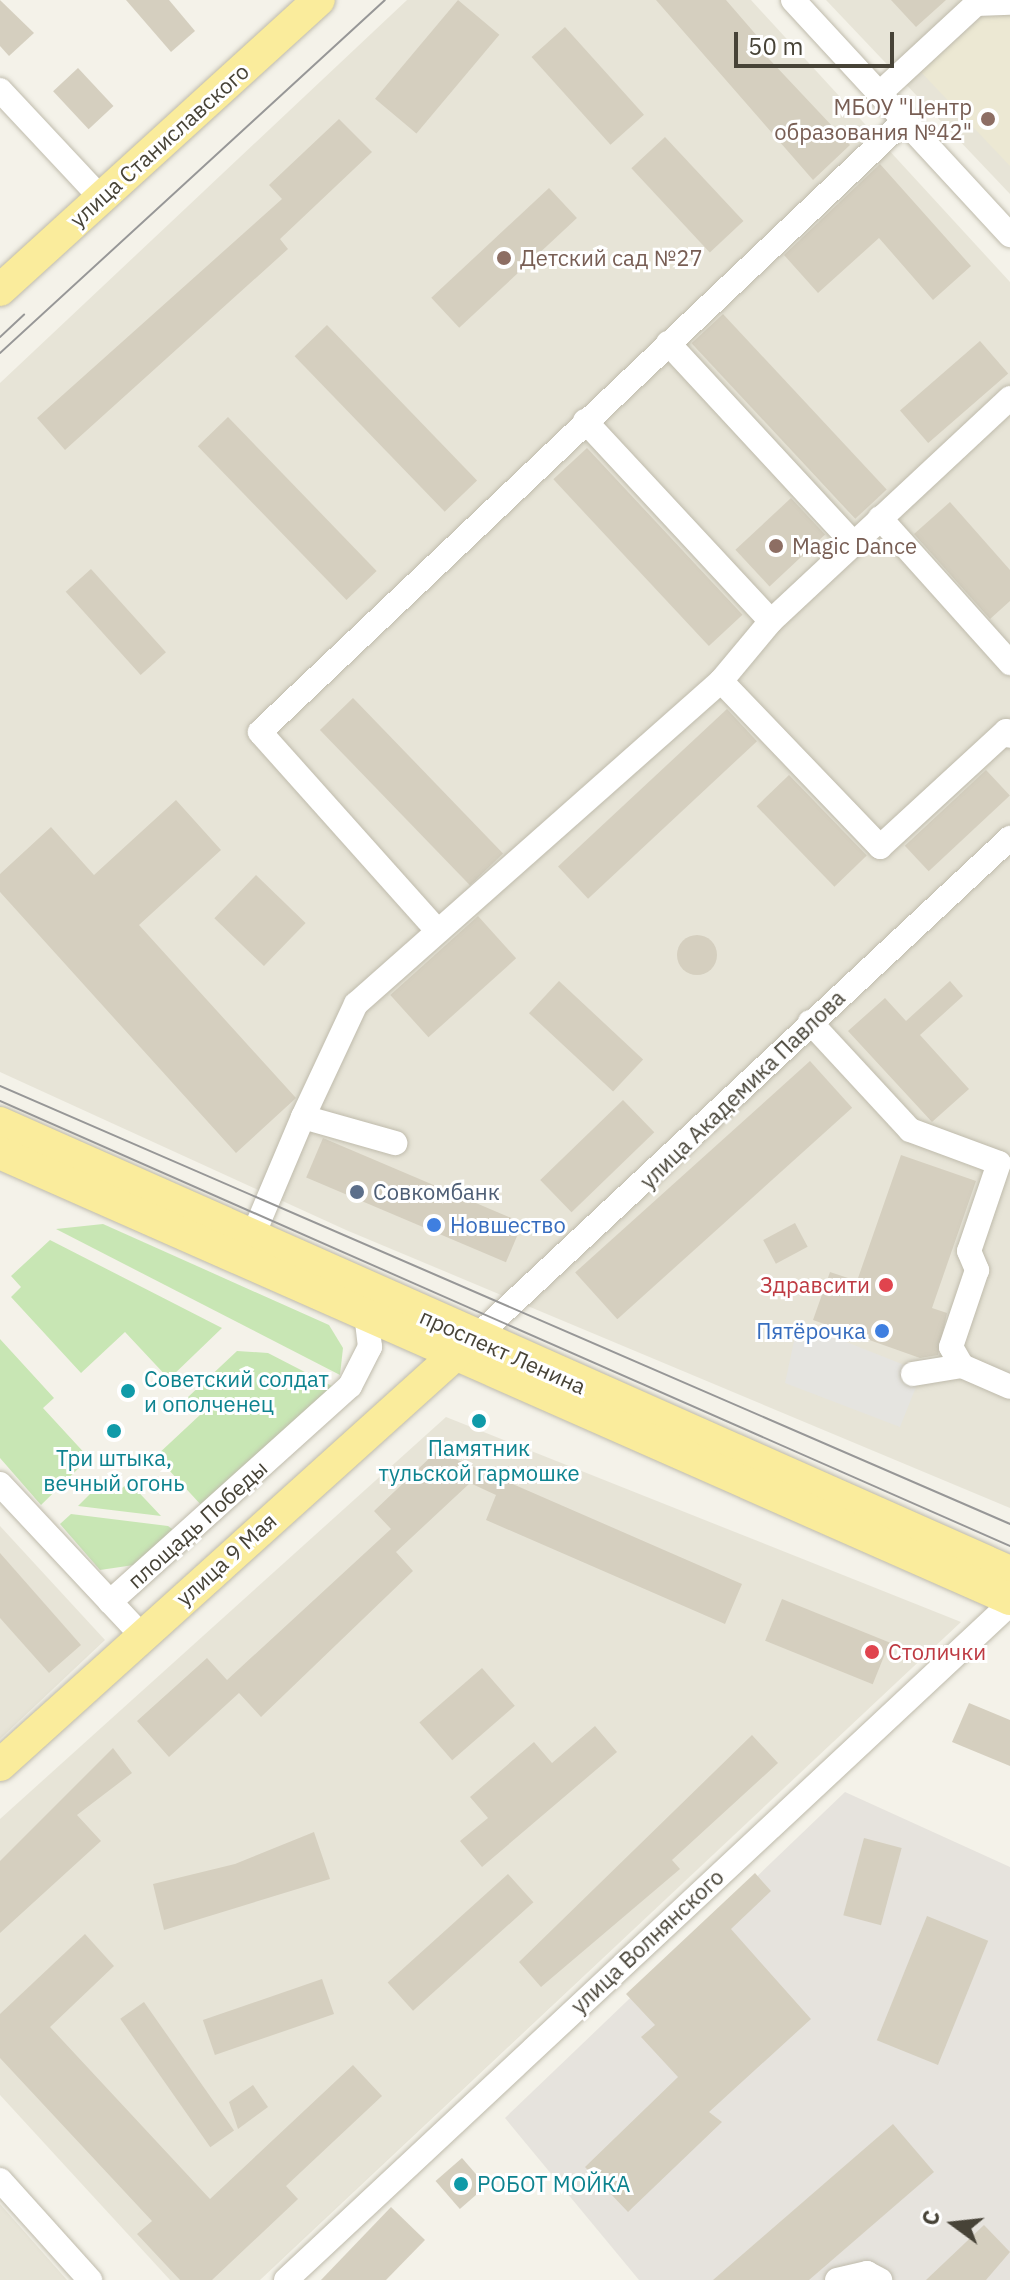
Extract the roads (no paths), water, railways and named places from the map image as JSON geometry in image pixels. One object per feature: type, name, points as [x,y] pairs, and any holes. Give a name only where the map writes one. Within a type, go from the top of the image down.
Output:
[{"type":"main road","name":"улица Станиславского","points":[[0,290],[319,0]]},
{"type":"main road","name":"проспект Ленина","points":[[0,1123],[360,1288],[464,1347],[1010,1601]]},
{"type":"main road","name":"проспект Ленина","points":[[0,1153],[369,1319],[464,1347],[1010,1572]]},
{"type":"main road","name":"улица 9 Мая","points":[[0,1765],[464,1347]]},
{"type":"street","points":[[793,0],[1010,235]]},
{"type":"street","points":[[880,93],[976,4],[1010,3]]},
{"type":"street","points":[[0,90],[101,198]]},
{"type":"street","points":[[436,929],[260,732],[905,120]]},
{"type":"street","points":[[668,343],[853,543]]},
{"type":"street","points":[[251,1240],[303,1117],[356,1004],[436,929],[721,681],[771,621],[1010,398]]},
{"type":"street","points":[[585,421],[771,621]]},
{"type":"street","points":[[880,518],[1010,663]]},
{"type":"street","points":[[721,681],[880,847],[1009,732]]},
{"type":"street","name":"улица Академика Павлова","points":[[464,1347],[1010,838]]},
{"type":"street","points":[[810,1022],[910,1130],[999,1163],[969,1251],[977,1270],[951,1347],[962,1366]]},
{"type":"street","points":[[303,1117],[395,1143]]},
{"type":"street","points":[[360,1288],[369,1319]]},
{"type":"street","name":"площадь Победы","points":[[0,1484],[110,1602],[350,1386],[370,1347],[369,1319]]},
{"type":"street","points":[[913,1374],[962,1366],[1010,1387]]},
{"type":"street","name":"улица Волнянского","points":[[286,2280],[1010,1601]]},
{"type":"street","points":[[110,1602],[142,1636]]},
{"type":"street","points":[[0,2180],[90,2280]]},
{"type":"street","points":[[837,2280],[867,2273],[880,2280]]},
{"type":"tram line","points":[[0,353],[385,0]]},
{"type":"tram line","points":[[0,337],[24,315]]},
{"type":"tram line","points":[[0,1086],[1010,1524]]},
{"type":"tram line","points":[[0,1101],[1010,1546]]},
{"type":"place","name":"МБОУ \"Центр образования №42\"","points":[[988,119]]},
{"type":"place","name":"Детский сад №27","points":[[504,258]]},
{"type":"place","name":"Magic Dance","points":[[776,546]]},
{"type":"place","name":"Совкомбанк","points":[[357,1192]]},
{"type":"place","name":"Новшество","points":[[434,1225]]},
{"type":"place","name":"Здравсити","points":[[886,1285]]},
{"type":"place","name":"Пятёрочка","points":[[882,1331]]},
{"type":"place","name":"Советский солдат и ополченец","points":[[128,1391]]},
{"type":"place","name":"Памятник тульской гармошке","points":[[479,1421]]},
{"type":"place","name":"Три штыка, вечный огонь","points":[[114,1431]]},
{"type":"place","name":"Столички","points":[[872,1652]]},
{"type":"place","name":"РОБОТ МОЙКА","points":[[461,2184]]}]
